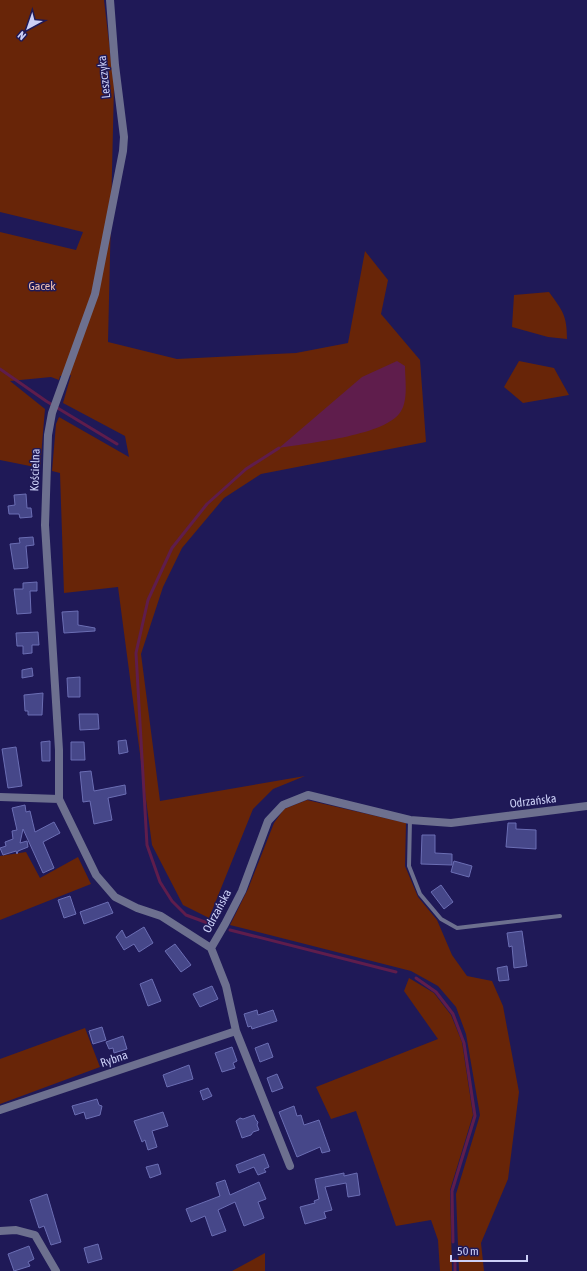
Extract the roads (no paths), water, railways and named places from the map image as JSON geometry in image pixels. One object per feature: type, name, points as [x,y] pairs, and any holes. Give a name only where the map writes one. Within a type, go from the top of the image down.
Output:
[{"type":"street","name":"Leszczyka","points":[[110,0],[115,65],[124,137],[123,152]]},
{"type":"street","name":"Kościelna","points":[[59,799],[59,750],[45,525],[48,435],[56,401],[95,294],[123,152]]},
{"type":"street","name":"Odrzańska","points":[[59,799],[96,875],[116,897],[137,908],[161,916],[210,948],[225,924],[242,891],[268,821],[283,805],[308,795],[410,820],[451,823],[587,806]]},
{"type":"street","points":[[0,797],[59,799]]},
{"type":"street","points":[[210,948],[226,986],[236,1031],[290,1166]]},
{"type":"street","name":"Rybna","points":[[0,1110],[236,1031]]},
{"type":"street","points":[[0,1231],[16,1230],[35,1235],[56,1271]]},
{"type":"lane","points":[[410,820],[409,866],[420,894],[441,919],[457,928],[560,916]]},
{"type":"waterway","points":[[0,369],[46,401],[117,444]]},
{"type":"waterway","points":[[213,925],[186,915],[172,901],[160,882],[147,845],[136,653],[148,600],[172,548],[207,504],[246,469],[279,448]]},
{"type":"waterway","points":[[230,930],[396,972]]},
{"type":"waterway","points":[[416,978],[436,992],[453,1014],[464,1043],[475,1116],[452,1191],[453,1242]]},
{"type":"waterway","points":[[455,1260],[455,1271]]},
{"type":"park label","name":"Gacek","points":[[42,286]]}]
